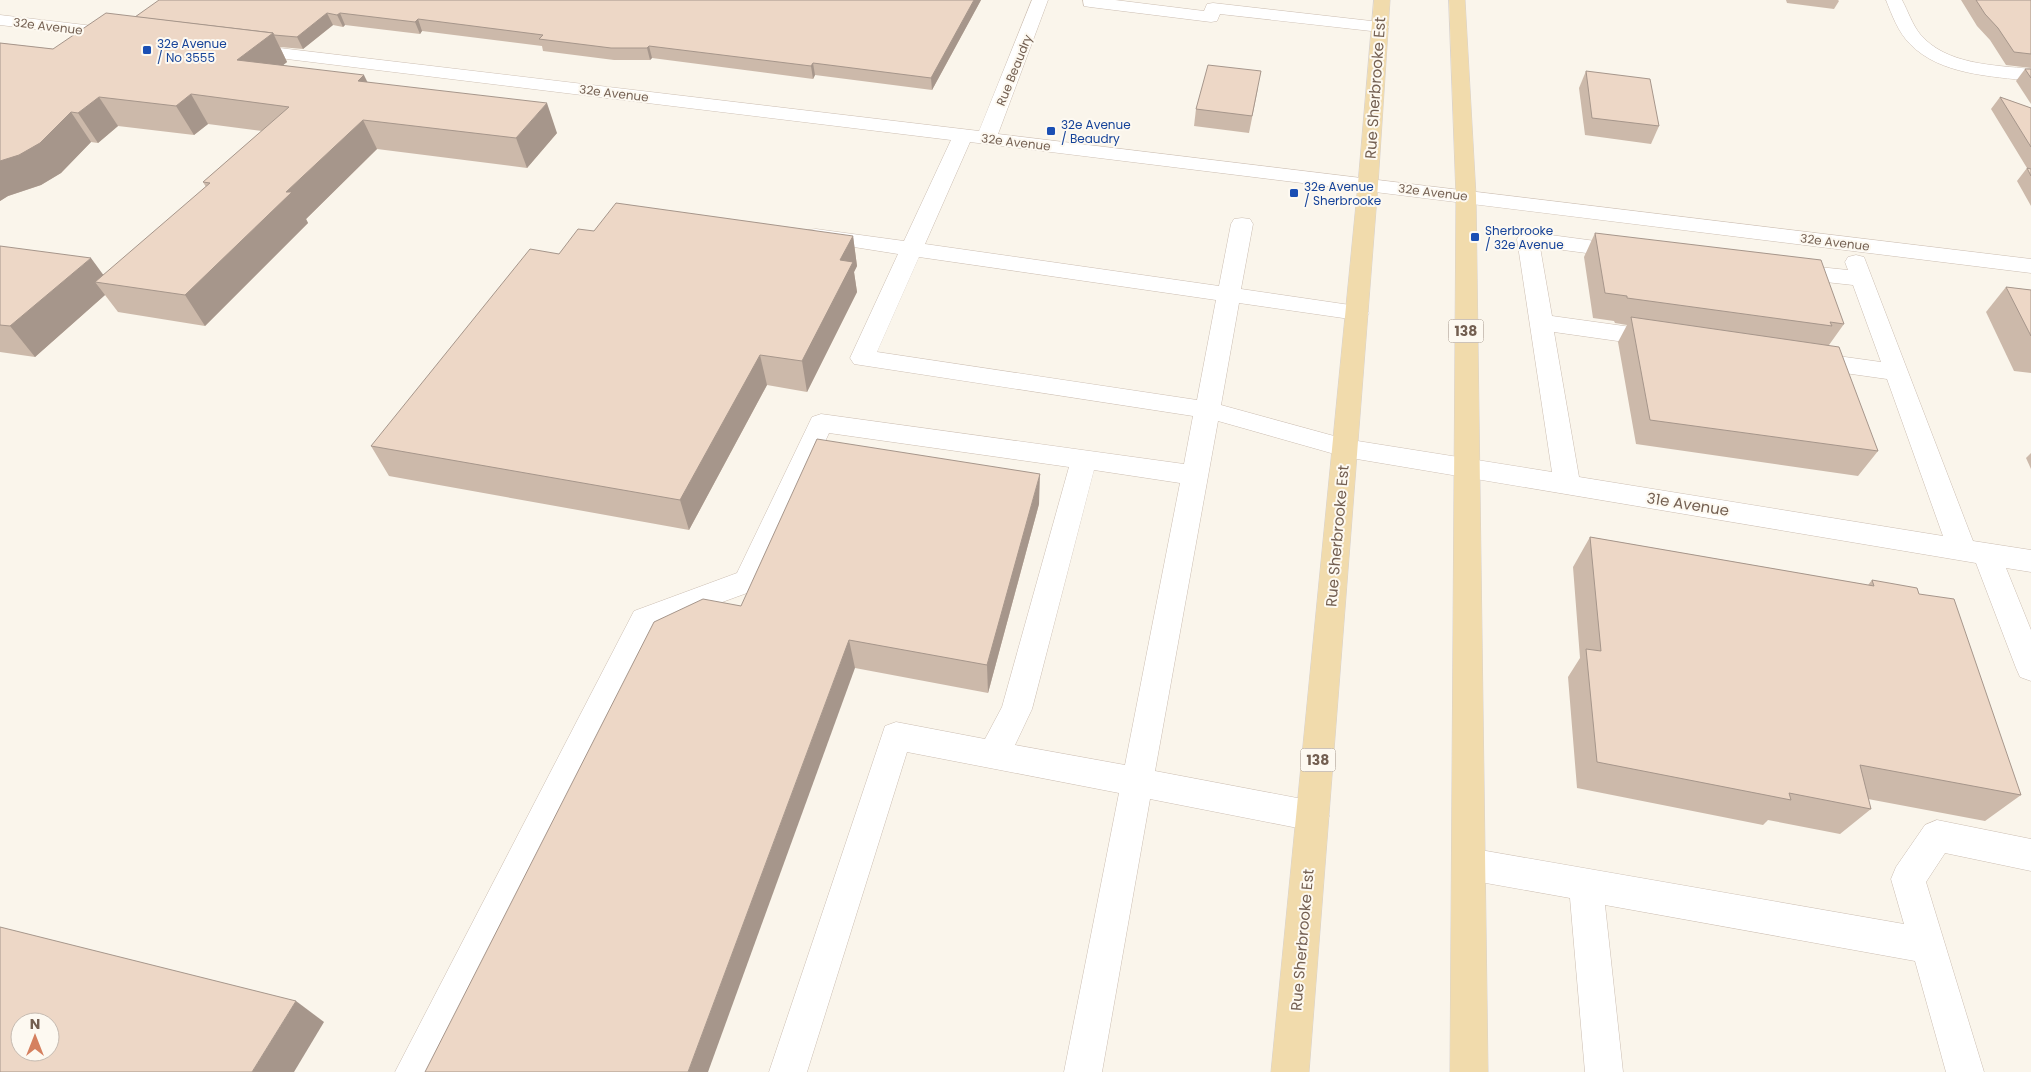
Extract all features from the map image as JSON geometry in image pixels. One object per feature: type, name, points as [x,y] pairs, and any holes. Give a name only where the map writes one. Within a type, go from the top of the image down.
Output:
[{"type":"main road","name":"Rue Sherbrooke Est","points":[[1290,1072],[1357,313],[1382,0]]},
{"type":"main road","name":"138","points":[[1457,0],[1466,196],[1469,1072]]},
{"type":"street","name":"Rue Beaudry","points":[[986,139],[1040,0]]},
{"type":"street","points":[[1091,0],[1090,2],[1211,17],[1213,8],[1380,27]]},
{"type":"street","points":[[1894,0],[1910,30],[1924,49],[1938,56],[1976,68],[2031,75]]},
{"type":"street","name":"32e Avenue","points":[[0,20],[137,36]]},
{"type":"street","name":"32e Avenue","points":[[225,47],[1368,184],[2031,266]]},
{"type":"street","points":[[912,249],[963,135]]},
{"type":"street","points":[[1083,1072],[1242,224]]},
{"type":"street","points":[[796,232],[1357,313]]},
{"type":"street","points":[[1567,484],[1528,239],[1646,254]]},
{"type":"street","points":[[1849,244],[1897,372],[1975,552],[2031,668]]},
{"type":"street","name":"31e Avenue","points":[[912,249],[862,358],[1208,410],[1345,448],[2031,561]]},
{"type":"street","points":[[1764,268],[1862,280]]},
{"type":"street","points":[[1541,322],[1679,342]]},
{"type":"street","points":[[1788,357],[1897,372]]},
{"type":"street","points":[[414,1072],[644,619],[748,581],[821,423],[1195,475]]},
{"type":"street","points":[[994,754],[1017,709],[1084,459]]},
{"type":"street","points":[[788,1072],[896,736],[1313,816]]},
{"type":"street","points":[[1965,1072],[1908,879],[1937,836],[2031,855]]},
{"type":"street","points":[[1469,864],[1928,946]]},
{"type":"street","points":[[1586,885],[1604,1072]]},
{"type":"building","points":[[159,0],[974,0],[931,78],[813,63],[811,66],[649,46],[647,48],[611,48],[539,39],[543,35],[418,19],[415,22],[340,13],[337,15],[327,13],[297,37],[135,17]]},
{"type":"building","points":[[1976,0],[2031,0],[2031,54],[2014,52]]},
{"type":"building","points":[[106,13],[273,33],[237,60],[364,75],[358,81],[547,103],[516,138],[363,120],[286,192],[292,192],[185,295],[95,282],[210,183],[203,182],[289,107],[191,94],[176,106],[99,97],[78,113],[71,112],[40,143],[19,155],[0,161],[0,43],[53,49]]},
{"type":"building","points":[[1208,65],[1261,71],[1252,116],[1196,109]]},
{"type":"building","points":[[2025,69],[2031,69],[2031,78]]},
{"type":"building","points":[[1586,71],[1650,79],[1659,126],[1592,118]]},
{"type":"building","points":[[2000,97],[2031,108],[2031,147]]},
{"type":"building","points":[[616,203],[853,236],[840,260],[853,262],[802,361],[760,355],[680,500],[371,446],[530,249],[559,254],[578,229],[594,231]]},
{"type":"building","points":[[1595,233],[1821,260],[1844,324],[1830,322],[1832,326],[1627,298],[1627,296],[1605,293]]},
{"type":"building","points":[[0,246],[91,258],[10,326],[0,325]]},
{"type":"building","points":[[2006,287],[2031,290],[2031,336]]},
{"type":"building","points":[[1631,317],[1839,347],[1878,451],[1650,420]]},
{"type":"building","points":[[817,439],[1040,474],[987,665],[849,640],[688,1072],[425,1072],[654,622],[703,599],[741,606]]},
{"type":"building","points":[[1590,537],[1874,586],[1872,580],[1917,588],[1919,594],[1954,599],[2021,795],[1860,765],[1871,809],[1789,793],[1791,800],[1597,762],[1586,649],[1601,651]]},
{"type":"building","points":[[0,927],[296,1001],[252,1072],[0,1072]]},
{"type":"place","name":"32e Avenue / No 3555","points":[[147,50]]},
{"type":"place","name":"32e Avenue / Beaudry","points":[[1051,131]]},
{"type":"place","name":"32e Avenue / Sherbrooke","points":[[1294,193]]},
{"type":"place","name":"Sherbrooke / 32e Avenue","points":[[1475,237]]}]
